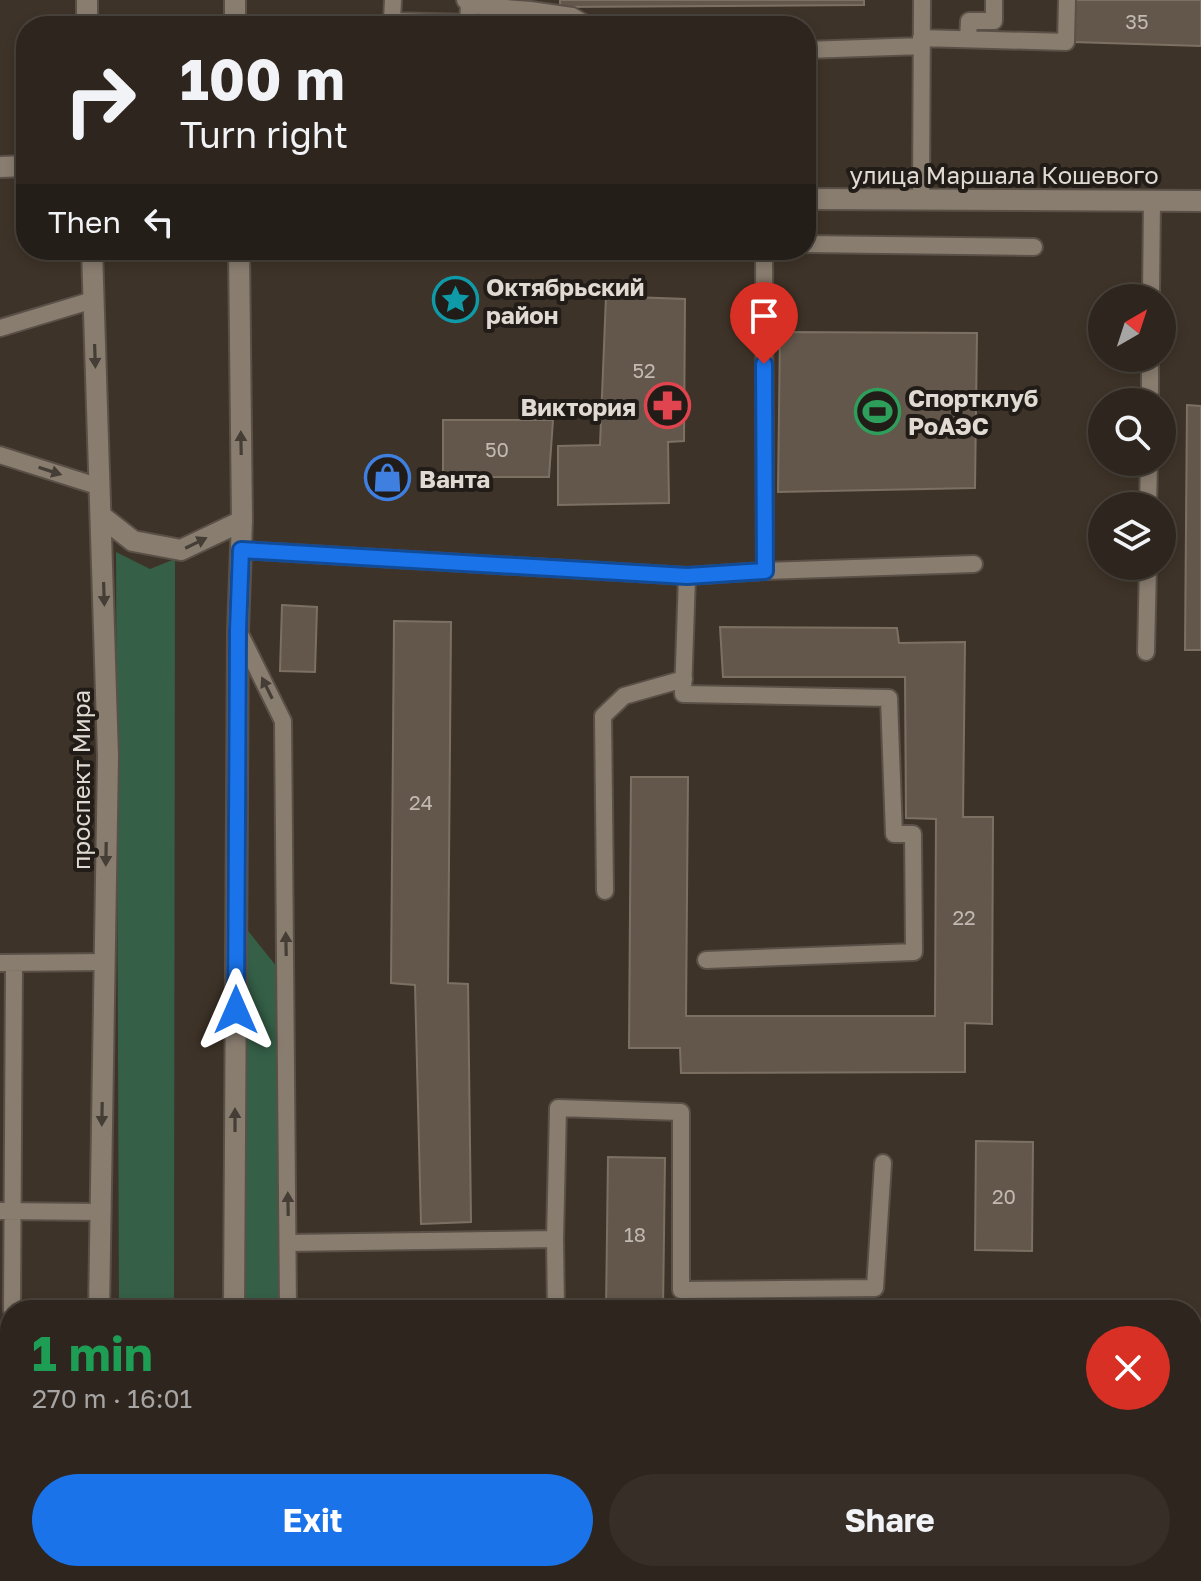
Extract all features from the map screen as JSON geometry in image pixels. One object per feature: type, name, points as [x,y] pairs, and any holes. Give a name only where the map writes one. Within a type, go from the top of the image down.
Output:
[{"type":"main road","name":"улица Маршала Кошевого","points":[[816,191],[1201,201]]},
{"type":"main road","name":"улица Маршала Кошевого","points":[[816,199],[1201,191]]},
{"type":"main road","name":"проспект Мира","points":[[92,260],[108,756],[99,1300]]},
{"type":"main road","points":[[234,1300],[238,630],[242,521],[239,260]]},
{"type":"main road","points":[[101,516],[133,541],[181,550],[242,521]]},
{"type":"lane","points":[[921,195],[922,0]]},
{"type":"lane","points":[[968,39],[969,21],[994,21],[994,0]]},
{"type":"lane","points":[[816,49],[968,39],[1066,42],[1067,0]]},
{"type":"lane","points":[[467,3],[572,16]]},
{"type":"lane","points":[[1151,284],[1152,200]]},
{"type":"lane","points":[[816,244],[1034,247]]},
{"type":"lane","points":[[764,260],[765,571]]},
{"type":"lane","points":[[0,328],[93,300]]},
{"type":"lane","points":[[0,455],[100,487]]},
{"type":"lane","points":[[241,550],[687,576],[974,564]]},
{"type":"lane","points":[[687,576],[683,694],[889,698],[894,834],[913,834],[914,952],[706,960]]},
{"type":"lane","points":[[1146,652],[1148,580]]},
{"type":"lane","points":[[238,630],[283,721],[288,1300]]},
{"type":"lane","points":[[605,891],[603,716],[624,696],[684,679]]},
{"type":"lane","points":[[11,1300],[6,1210],[7,963],[105,962]]},
{"type":"lane","points":[[556,1300],[558,1108],[681,1112],[681,1290],[875,1288],[883,1163]]},
{"type":"lane","points":[[6,1210],[101,1212]]},
{"type":"lane","points":[[288,1243],[555,1239]]},
{"type":"green space","points":[[116,552],[150,569],[175,559],[174,1300],[119,1300]]},
{"type":"green space","points":[[241,922],[281,972],[283,1300],[239,1300]]},
{"type":"building","points":[[560,0],[864,0],[864,5],[560,7]]},
{"type":"building","points":[[1074,0],[1201,0],[1201,46],[1073,42]]},
{"type":"building","points":[[606,296],[685,299],[684,441],[668,442],[669,503],[558,505],[558,446],[600,445]]},
{"type":"building","name":"Спортклуб РоАЭС","points":[[780,332],[977,333],[975,488],[778,492]]},
{"type":"building","points":[[1187,405],[1201,406],[1201,650],[1185,650]]},
{"type":"building","points":[[443,420],[553,420],[549,477],[443,477]]},
{"type":"building","points":[[282,605],[317,607],[315,672],[280,671]]},
{"type":"building","points":[[394,621],[451,622],[448,983],[468,984],[471,1222],[421,1224],[415,985],[391,983]]},
{"type":"building","points":[[720,627],[897,628],[899,643],[965,642],[963,817],[993,817],[992,1024],[965,1023],[965,1072],[681,1073],[680,1048],[629,1048],[631,777],[688,777],[686,1016],[935,1016],[936,819],[906,818],[905,677],[723,677]]},
{"type":"building","points":[[976,1141],[1033,1142],[1032,1251],[975,1250]]},
{"type":"building","points":[[608,1157],[665,1158],[663,1300],[606,1300]]},
{"type":"place","name":"Октябрьский район","points":[[455,300]]},
{"type":"place","name":"Виктория","points":[[667,406]]},
{"type":"place","name":"Спортклуб РоАЭС","points":[[877,411]]},
{"type":"place","name":"Ванта","points":[[388,478]]},
{"type":"route","points":[[236,1010],[241,550],[687,576],[765,571],[764,364]]}]
